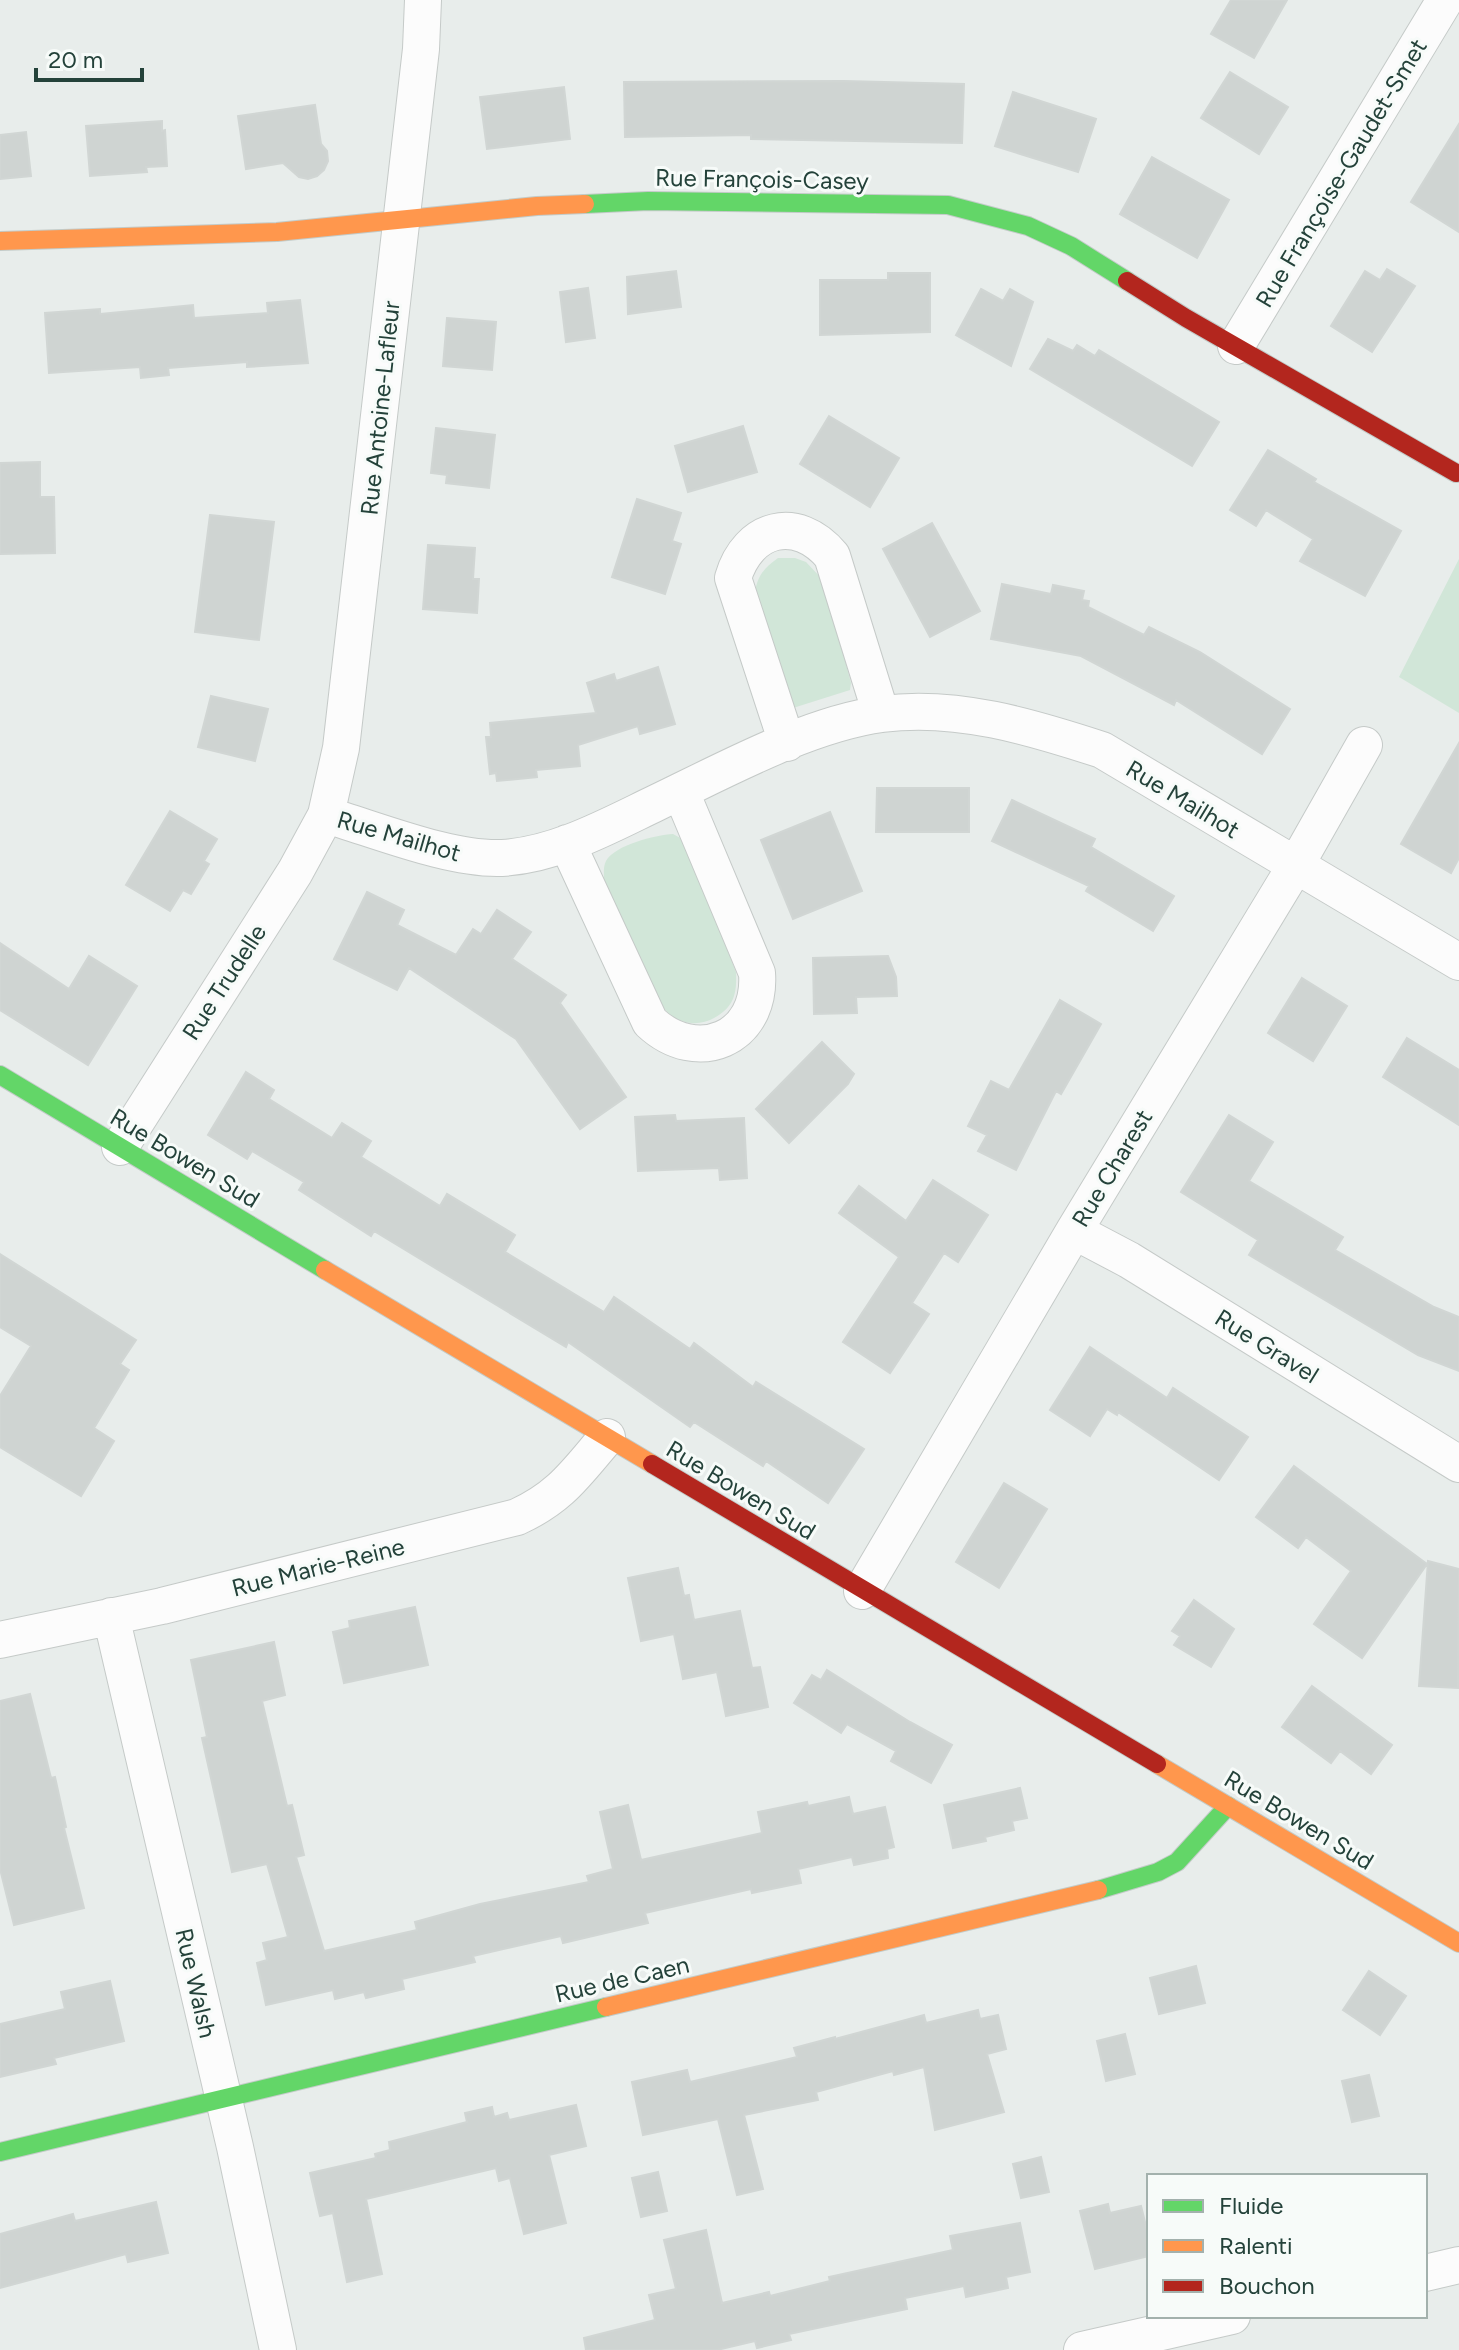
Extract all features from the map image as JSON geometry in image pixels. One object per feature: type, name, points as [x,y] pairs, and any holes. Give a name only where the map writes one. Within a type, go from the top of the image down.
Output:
[{"type":"street","name":"Rue Antoine-Lafleur","points":[[326,815],[341,748],[421,49],[423,0]]},
{"type":"street","name":"Rue Françoise-Gaudet-Smet","points":[[1236,346],[1445,0]]},
{"type":"street","name":"Rue François-Casey","points":[[0,241],[250,233],[537,206],[648,201],[948,205],[1028,226],[1071,246],[1456,473]]},
{"type":"street","points":[[787,743],[733,578],[738,560],[749,546],[778,531],[794,531],[809,536],[822,544],[832,556],[881,714]]},
{"type":"street","name":"Rue Mailhot","points":[[326,815],[467,857],[503,858],[535,853],[567,843],[787,743],[831,727],[881,714],[926,712],[994,720],[1042,730],[1102,750],[1459,962]]},
{"type":"street","name":"Rue Charest","points":[[862,1591],[1074,1231],[1296,865],[1364,745]]},
{"type":"street","points":[[567,843],[650,1022],[662,1034],[686,1043],[712,1043],[728,1037],[749,1016],[758,988],[757,973],[681,792]]},
{"type":"street","name":"Rue Trudelle","points":[[120,1147],[295,872],[326,815]]},
{"type":"street","name":"Rue Bowen Sud","points":[[0,1075],[862,1591],[1459,1943]]},
{"type":"street","name":"Rue Gravel","points":[[1074,1231],[1129,1260],[1459,1464]]},
{"type":"street","name":"Rue Marie-Reine","points":[[0,1640],[162,1606],[517,1517],[560,1492],[607,1437]]},
{"type":"street","name":"Rue Walsh","points":[[111,1616],[278,2350]]},
{"type":"street","name":"Rue de Caen","points":[[0,2152],[1126,1883],[1177,1862],[1228,1806]]},
{"type":"street","points":[[1427,2273],[1459,2265]]},
{"type":"street","points":[[1082,2350],[1223,2318]]},
{"type":"green space","points":[[778,558],[795,558],[806,562],[824,581],[851,683],[850,690],[793,708],[755,593],[762,573]]},
{"type":"green space","points":[[1459,559],[1459,713],[1399,677]]},
{"type":"green space","points":[[673,834],[684,840],[736,972],[735,993],[730,1004],[721,1014],[699,1023],[678,1020],[664,1009],[645,975],[604,881],[606,861],[618,850],[646,839]]},
{"type":"building","points":[[1231,0],[1287,0],[1254,58],[1211,34]]},
{"type":"building","points":[[1230,72],[1288,107],[1259,154],[1201,118]]},
{"type":"building","points":[[624,82],[964,84],[962,143],[751,139],[751,135],[625,137]]},
{"type":"building","points":[[564,87],[570,139],[487,149],[480,97]]},
{"type":"building","points":[[1013,92],[1096,119],[1078,172],[995,146]]},
{"type":"building","points":[[315,105],[321,144],[327,151],[328,161],[324,170],[308,179],[299,177],[283,163],[246,169],[238,116]]},
{"type":"building","points":[[162,121],[167,166],[146,167],[147,172],[90,176],[86,126]]},
{"type":"building","points":[[1459,124],[1459,232],[1411,202]]},
{"type":"building","points":[[26,132],[31,176],[0,179],[0,135]]},
{"type":"building","points":[[1152,157],[1229,200],[1197,258],[1120,214]]},
{"type":"building","points":[[1387,269],[1415,286],[1372,352],[1331,326],[1365,271],[1380,280]]},
{"type":"building","points":[[676,271],[681,307],[628,314],[627,277]]},
{"type":"building","points":[[888,273],[930,273],[930,332],[820,335],[820,280],[888,280]]},
{"type":"building","points":[[588,288],[595,338],[566,342],[560,292]]},
{"type":"building","points":[[981,289],[1003,301],[1010,289],[1033,302],[1011,366],[956,335]]},
{"type":"building","points":[[300,300],[308,363],[247,367],[247,362],[168,368],[169,375],[141,378],[140,367],[49,373],[45,313],[100,309],[100,314],[193,305],[194,318],[268,313],[267,303]]},
{"type":"building","points":[[447,318],[496,322],[492,370],[443,366]]},
{"type":"building","points":[[1048,339],[1073,351],[1077,345],[1095,356],[1099,350],[1219,422],[1192,466],[1030,369]]},
{"type":"building","points":[[829,416],[899,458],[870,507],[800,464]]},
{"type":"building","points":[[743,426],[757,472],[688,492],[675,446]]},
{"type":"building","points":[[436,428],[495,435],[489,488],[446,483],[447,475],[431,473]]},
{"type":"building","points":[[1268,450],[1316,479],[1314,482],[1401,531],[1365,596],[1300,561],[1313,539],[1266,510],[1256,526],[1230,510]]},
{"type":"building","points":[[40,462],[40,497],[54,497],[55,553],[0,554],[0,463]]},
{"type":"building","points":[[637,499],[681,513],[672,541],[681,544],[665,594],[612,577]]},
{"type":"building","points":[[210,515],[274,522],[259,640],[195,632]]},
{"type":"building","points":[[932,523],[980,611],[930,637],[883,549]]},
{"type":"building","points":[[428,545],[475,548],[473,579],[479,579],[477,613],[423,609]]},
{"type":"building","points":[[1002,584],[1051,594],[1053,585],[1084,591],[1082,600],[1089,601],[1088,607],[1144,635],[1149,627],[1200,652],[1290,709],[1262,754],[1176,700],[1174,705],[1081,656],[991,639]]},
{"type":"building","points":[[658,667],[675,724],[640,734],[638,726],[578,745],[580,766],[536,770],[537,777],[497,781],[496,773],[490,774],[486,737],[491,737],[490,723],[596,713],[587,683],[614,674],[616,681]]},
{"type":"building","points":[[211,696],[268,709],[255,761],[198,747]]},
{"type":"building","points":[[1459,743],[1459,858],[1451,873],[1401,844]]},
{"type":"building","points":[[877,788],[969,788],[969,832],[876,832]]},
{"type":"building","points":[[1012,800],[1095,839],[1091,847],[1174,896],[1153,931],[1086,891],[1089,886],[992,841]]},
{"type":"building","points":[[170,811],[217,839],[204,861],[209,864],[191,894],[183,890],[170,911],[126,885]]},
{"type":"building","points":[[830,812],[862,891],[793,919],[761,840]]},
{"type":"building","points":[[367,892],[404,910],[397,925],[456,955],[473,929],[481,934],[497,910],[531,932],[512,959],[566,995],[560,1003],[626,1097],[580,1129],[516,1039],[409,968],[397,990],[334,959]]},
{"type":"building","points":[[0,943],[69,989],[89,956],[137,986],[88,1065],[0,1010]]},
{"type":"building","points":[[888,956],[896,977],[897,996],[856,997],[857,1013],[814,1014],[813,958]]},
{"type":"building","points":[[1302,978],[1347,1006],[1313,1061],[1268,1033]]},
{"type":"building","points":[[1060,1000],[1101,1024],[1061,1094],[1056,1091],[1016,1170],[978,1151],[987,1135],[968,1126],[991,1081],[1009,1090]]},
{"type":"building","points":[[1407,1038],[1459,1070],[1459,1125],[1383,1077]]},
{"type":"building","points":[[822,1042],[854,1074],[848,1084],[789,1143],[756,1109]]},
{"type":"building","points":[[246,1072],[274,1090],[269,1099],[332,1138],[342,1123],[371,1141],[361,1157],[440,1206],[447,1194],[515,1235],[505,1252],[604,1312],[614,1297],[690,1349],[694,1343],[753,1387],[756,1382],[864,1449],[828,1503],[766,1461],[763,1466],[694,1422],[690,1427],[568,1342],[566,1347],[374,1231],[371,1236],[299,1190],[304,1182],[252,1151],[247,1159],[208,1135]]},
{"type":"building","points":[[675,1115],[676,1121],[744,1118],[747,1178],[720,1180],[719,1168],[638,1171],[635,1117]]},
{"type":"building","points":[[1229,1115],[1273,1142],[1249,1181],[1343,1237],[1335,1250],[1434,1307],[1459,1317],[1459,1371],[1418,1355],[1249,1255],[1258,1240],[1181,1192]]},
{"type":"building","points":[[933,1180],[988,1215],[958,1262],[944,1253],[912,1303],[929,1314],[890,1373],[843,1342],[899,1257],[839,1213],[859,1186],[906,1221]]},
{"type":"building","points":[[0,1254],[136,1340],[120,1364],[129,1370],[94,1428],[114,1441],[81,1496],[0,1447],[0,1396],[31,1346],[0,1327]]},
{"type":"building","points":[[1090,1347],[1167,1398],[1173,1388],[1248,1437],[1219,1480],[1118,1412],[1117,1415],[1107,1409],[1090,1436],[1050,1410]]},
{"type":"building","points":[[1294,1466],[1427,1564],[1362,1658],[1314,1624],[1351,1571],[1306,1537],[1298,1548],[1256,1517]]},
{"type":"building","points":[[1004,1483],[1047,1509],[999,1588],[956,1562]]},
{"type":"building","points":[[1428,1561],[1459,1569],[1458,1688],[1419,1686]]},
{"type":"building","points":[[678,1568],[684,1596],[689,1595],[694,1620],[740,1611],[752,1668],[760,1667],[768,1707],[726,1716],[717,1672],[683,1679],[674,1634],[641,1641],[628,1578]]},
{"type":"building","points":[[1194,1600],[1234,1629],[1211,1667],[1174,1645],[1180,1636],[1172,1631]]},
{"type":"building","points":[[415,1607],[428,1665],[344,1683],[333,1632],[350,1628],[349,1621]]},
{"type":"building","points":[[274,1642],[285,1695],[262,1701],[287,1806],[292,1805],[304,1855],[296,1857],[324,1951],[417,1930],[415,1922],[480,1904],[589,1882],[587,1876],[613,1869],[600,1812],[628,1805],[641,1860],[762,1833],[758,1812],[849,1797],[853,1814],[885,1807],[894,1847],[887,1849],[888,1858],[854,1865],[852,1857],[798,1869],[801,1883],[752,1893],[751,1889],[645,1913],[648,1923],[563,1943],[561,1936],[473,1956],[475,1962],[402,1979],[404,1989],[366,1998],[364,1992],[335,1999],[333,1990],[266,2005],[257,1963],[267,1960],[263,1943],[288,1937],[267,1864],[232,1872],[202,1738],[207,1737],[191,1660]]},
{"type":"building","points":[[827,1670],[952,1745],[931,1783],[891,1761],[896,1751],[847,1724],[841,1733],[794,1703],[812,1675],[821,1680]]},
{"type":"building","points":[[1312,1686],[1392,1745],[1371,1774],[1340,1751],[1331,1763],[1282,1727]]},
{"type":"building","points":[[30,1694],[51,1778],[55,1777],[84,1908],[14,1925],[0,1869],[0,1701]]},
{"type":"building","points":[[1020,1788],[1027,1818],[1012,1821],[1014,1830],[985,1837],[986,1841],[953,1848],[944,1805]]},
{"type":"building","points":[[1196,1966],[1205,2003],[1159,2014],[1150,1978]]},
{"type":"building","points":[[1369,1971],[1406,1996],[1380,2035],[1343,2010]]},
{"type":"building","points":[[110,1981],[124,2041],[54,2058],[56,2064],[0,2077],[0,2024],[65,2009],[61,1992]]},
{"type":"building","points":[[978,2010],[980,2019],[998,2015],[1006,2049],[987,2054],[1004,2112],[935,2130],[924,2067],[894,2075],[893,2071],[816,2092],[818,2100],[744,2115],[763,2189],[737,2195],[718,2119],[643,2135],[632,2082],[687,2070],[690,2082],[797,2057],[794,2048],[835,2037],[924,2015],[926,2023]]},
{"type":"building","points":[[1125,2034],[1135,2074],[1106,2081],[1097,2041]]},
{"type":"building","points":[[1369,2075],[1379,2116],[1352,2122],[1342,2081]]},
{"type":"building","points":[[576,2105],[586,2146],[549,2155],[566,2223],[524,2234],[510,2178],[499,2181],[496,2168],[366,2199],[382,2274],[347,2282],[333,2213],[320,2216],[310,2173],[376,2158],[375,2154],[390,2150],[389,2142],[467,2122],[465,2113],[492,2107],[494,2117],[507,2113],[509,2120]]},
{"type":"building","points":[[1041,2157],[1049,2192],[1021,2198],[1013,2164]]},
{"type":"building","points":[[658,2172],[667,2211],[641,2217],[632,2178]]},
{"type":"building","points":[[156,2202],[168,2253],[128,2262],[126,2254],[0,2288],[0,2234],[73,2214],[75,2221]]},
{"type":"building","points":[[1108,2204],[1110,2213],[1141,2206],[1147,2230],[1147,2256],[1095,2269],[1080,2211]]},
{"type":"building","points":[[1020,2223],[1030,2272],[1006,2277],[1008,2288],[966,2297],[964,2286],[905,2298],[907,2309],[789,2334],[791,2340],[757,2348],[755,2341],[717,2350],[586,2350],[584,2338],[655,2320],[649,2295],[676,2289],[664,2240],[706,2230],[722,2303],[769,2292],[770,2296],[830,2281],[829,2277],[953,2250],[950,2236]]},
{"type":"traffic: fast","points":[[585,204],[648,201],[948,205],[1028,226],[1071,246],[1127,281]]},
{"type":"traffic: fast","points":[[0,1075],[325,1270]]},
{"type":"traffic: fast","points":[[1098,1890],[1158,1872],[1177,1862],[1228,1806]]},
{"type":"traffic: fast","points":[[0,2152],[606,2007]]},
{"type":"traffic: slow","points":[[0,241],[277,232],[585,204]]},
{"type":"traffic: slow","points":[[325,1270],[652,1464]]},
{"type":"traffic: slow","points":[[1157,1764],[1459,1943]]},
{"type":"traffic: slow","points":[[606,2007],[1098,1890]]},
{"type":"traffic: jam","points":[[1127,281],[1456,473]]},
{"type":"traffic: jam","points":[[652,1464],[1157,1764]]}]
